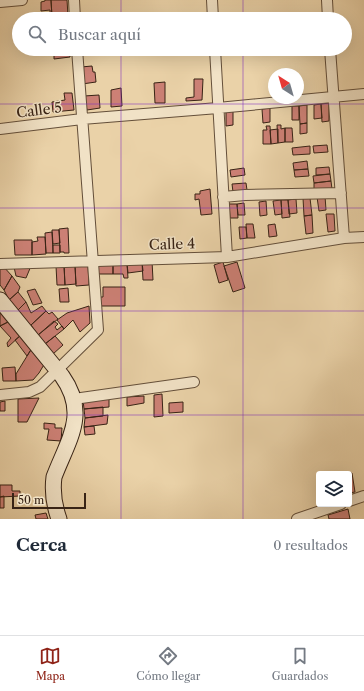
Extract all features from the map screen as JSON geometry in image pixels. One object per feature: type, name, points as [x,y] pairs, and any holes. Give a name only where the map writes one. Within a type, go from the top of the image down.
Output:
[{"type":"main road","points":[[0,300],[67,383],[74,399],[76,417],[74,429],[54,477],[53,484],[55,509],[59,519]]},
{"type":"street","points":[[0,2],[22,0]]},
{"type":"street","points":[[74,0],[75,12]]},
{"type":"street","points":[[212,0],[213,12]]},
{"type":"street","points":[[327,0],[328,12]]},
{"type":"street","points":[[0,395],[29,392],[40,387],[98,330],[78,56]]},
{"type":"street","points":[[214,56],[227,257]]},
{"type":"street","points":[[331,56],[344,238]]},
{"type":"street","name":"Calle 5","points":[[0,128],[82,119],[334,98],[364,94]]},
{"type":"street","points":[[223,197],[245,194],[341,193]]},
{"type":"street","name":"Calle 4","points":[[0,264],[227,257],[344,238],[364,237]]},
{"type":"street","points":[[74,399],[194,382]]},
{"type":"street","points":[[352,500],[364,496]]},
{"type":"street","points":[[297,519],[332,507]]},
{"type":"building","points":[[51,0],[52,12],[50,12],[50,10],[41,11],[41,2]]},
{"type":"building","points":[[51,0],[67,0],[68,12],[52,12]]},
{"type":"building","points":[[54,56],[70,56],[70,57],[54,59]]},
{"type":"building","points":[[92,66],[93,72],[95,72],[96,82],[82,84],[81,67]]},
{"type":"building","points":[[194,79],[203,79],[202,100],[186,101],[186,98],[194,97]]},
{"type":"building","points":[[165,82],[165,103],[155,103],[154,83]]},
{"type":"building","points":[[121,88],[122,106],[111,107],[111,90]]},
{"type":"building","points":[[64,93],[72,93],[74,110],[53,112],[52,102],[65,100]]},
{"type":"building","points":[[99,95],[100,108],[87,110],[84,96]]},
{"type":"building","points":[[329,103],[329,121],[322,122],[321,104]]},
{"type":"building","points":[[321,104],[322,118],[314,119],[314,105]]},
{"type":"building","points":[[307,105],[307,123],[300,124],[299,106]]},
{"type":"building","points":[[292,106],[299,106],[299,120],[292,120]]},
{"type":"building","points":[[270,108],[270,122],[263,123],[262,109]]},
{"type":"building","points":[[233,111],[233,125],[226,126],[226,112]]},
{"type":"building","points":[[307,123],[307,133],[300,134],[300,124]]},
{"type":"building","points":[[277,125],[281,125],[281,129],[285,128],[285,142],[278,143]]},
{"type":"building","points":[[266,126],[270,126],[271,144],[263,144],[263,130],[267,130]]},
{"type":"building","points":[[285,128],[292,128],[293,142],[285,142]]},
{"type":"building","points":[[278,129],[278,143],[271,144],[270,130]]},
{"type":"building","points":[[327,145],[328,152],[314,153],[313,146]]},
{"type":"building","points":[[310,146],[310,154],[293,155],[292,148]]},
{"type":"building","points":[[307,161],[308,169],[294,170],[293,163]]},
{"type":"building","points":[[329,167],[330,174],[316,175],[316,168]]},
{"type":"building","points":[[244,168],[245,175],[231,177],[230,170]]},
{"type":"building","points":[[308,169],[309,176],[295,177],[294,170]]},
{"type":"building","points":[[330,174],[331,181],[314,183],[313,176]]},
{"type":"building","points":[[331,181],[332,189],[314,190],[314,183]]},
{"type":"building","points":[[246,183],[247,190],[233,192],[232,184]]},
{"type":"building","points":[[210,189],[212,214],[201,215],[199,199],[195,200],[195,194],[200,194],[200,191]]},
{"type":"building","points":[[325,196],[326,210],[319,211],[317,197]]},
{"type":"building","points":[[303,198],[310,198],[312,215],[304,216]]},
{"type":"building","points":[[296,199],[297,213],[289,214],[288,200]]},
{"type":"building","points":[[281,200],[288,200],[290,217],[282,218]]},
{"type":"building","points":[[281,200],[282,214],[275,215],[273,201]]},
{"type":"building","points":[[266,201],[267,215],[260,216],[259,202]]},
{"type":"building","points":[[244,203],[245,215],[238,215],[237,204]]},
{"type":"building","points":[[229,204],[237,204],[238,218],[230,218]]},
{"type":"building","points":[[326,214],[334,214],[335,231],[328,232]]},
{"type":"building","points":[[312,215],[313,233],[306,234],[304,216]]},
{"type":"building","points":[[246,224],[253,224],[255,238],[247,238]]},
{"type":"building","points":[[275,224],[277,236],[269,237],[268,225]]},
{"type":"building","points":[[239,227],[246,227],[247,238],[240,239]]},
{"type":"building","points":[[68,228],[69,253],[64,253],[60,252],[59,229]]},
{"type":"building","points":[[52,230],[59,230],[60,243],[53,244]]},
{"type":"building","points":[[52,232],[53,253],[46,253],[45,233]]},
{"type":"building","points":[[37,237],[45,237],[46,254],[32,255],[32,242],[38,241]]},
{"type":"building","points":[[14,240],[32,240],[32,255],[15,255]]},
{"type":"building","points":[[53,245],[60,245],[60,253],[53,253]]},
{"type":"building","points":[[152,261],[153,280],[143,280],[142,262]]},
{"type":"building","points":[[142,262],[143,271],[128,273],[127,264]]},
{"type":"building","points":[[223,262],[228,280],[219,283],[214,265]]},
{"type":"building","points":[[237,262],[245,288],[233,292],[224,266]]},
{"type":"building","points":[[113,264],[127,264],[128,278],[124,278],[123,274],[113,274]]},
{"type":"building","points":[[113,264],[113,274],[96,274],[95,265]]},
{"type":"building","points":[[64,265],[65,285],[57,285],[56,266]]},
{"type":"building","points":[[64,265],[75,265],[76,284],[65,285]]},
{"type":"building","points":[[88,265],[89,285],[76,286],[75,266]]},
{"type":"building","points":[[3,266],[12,276],[4,290],[0,285],[0,267]]},
{"type":"building","points":[[31,266],[26,278],[16,276],[14,267]]},
{"type":"building","points":[[12,276],[20,287],[18,292],[9,300],[4,290]]},
{"type":"building","points":[[103,287],[125,287],[125,306],[100,306],[100,297],[103,297]]},
{"type":"building","points":[[68,288],[69,302],[60,302],[59,289]]},
{"type":"building","points":[[35,289],[42,303],[33,305],[27,291]]},
{"type":"building","points":[[18,292],[26,302],[18,310],[9,300]]},
{"type":"building","points":[[26,302],[31,313],[42,306],[46,311],[30,326],[18,310]]},
{"type":"building","points":[[89,306],[90,323],[80,332],[73,320],[64,329],[57,320],[67,313]]},
{"type":"building","points":[[46,311],[49,314],[52,312],[58,319],[38,335],[31,325]]},
{"type":"building","points":[[0,312],[10,321],[0,326]]},
{"type":"building","points":[[10,321],[21,335],[8,347],[7,343],[11,338],[0,326]]},
{"type":"building","points":[[54,321],[58,324],[55,327],[57,330],[62,326],[64,329],[45,344],[37,336]]},
{"type":"building","points":[[21,335],[32,348],[27,356],[15,340]]},
{"type":"building","points":[[55,336],[63,345],[53,354],[45,344]]},
{"type":"building","points":[[32,348],[45,363],[33,380],[16,381],[16,374]]},
{"type":"building","points":[[15,367],[16,381],[3,381],[2,368]]},
{"type":"building","points":[[162,394],[163,416],[154,417],[154,395]]},
{"type":"building","points":[[144,396],[144,403],[127,406],[127,397]]},
{"type":"building","points":[[39,398],[27,422],[18,422],[18,399]]},
{"type":"building","points":[[109,398],[109,407],[84,409],[83,400]]},
{"type":"building","points":[[5,401],[5,411],[0,411],[0,402]]},
{"type":"building","points":[[183,402],[183,412],[169,413],[169,403]]},
{"type":"building","points":[[103,407],[103,416],[85,418],[84,409]]},
{"type":"building","points":[[108,415],[107,424],[84,427],[85,418]]},
{"type":"building","points":[[44,423],[55,424],[55,428],[62,428],[61,441],[47,440],[49,429],[44,429]]},
{"type":"building","points":[[94,426],[95,434],[85,435],[84,427]]},
{"type":"building","points":[[352,473],[355,492],[352,492]]},
{"type":"building","points":[[0,485],[12,485],[12,491],[20,491],[20,496],[0,497]]},
{"type":"building","points":[[4,496],[4,508],[0,508],[0,497]]},
{"type":"building","points":[[348,509],[350,519],[329,519],[328,515]]},
{"type":"building","points":[[46,513],[48,519],[36,519],[35,515]]}]
